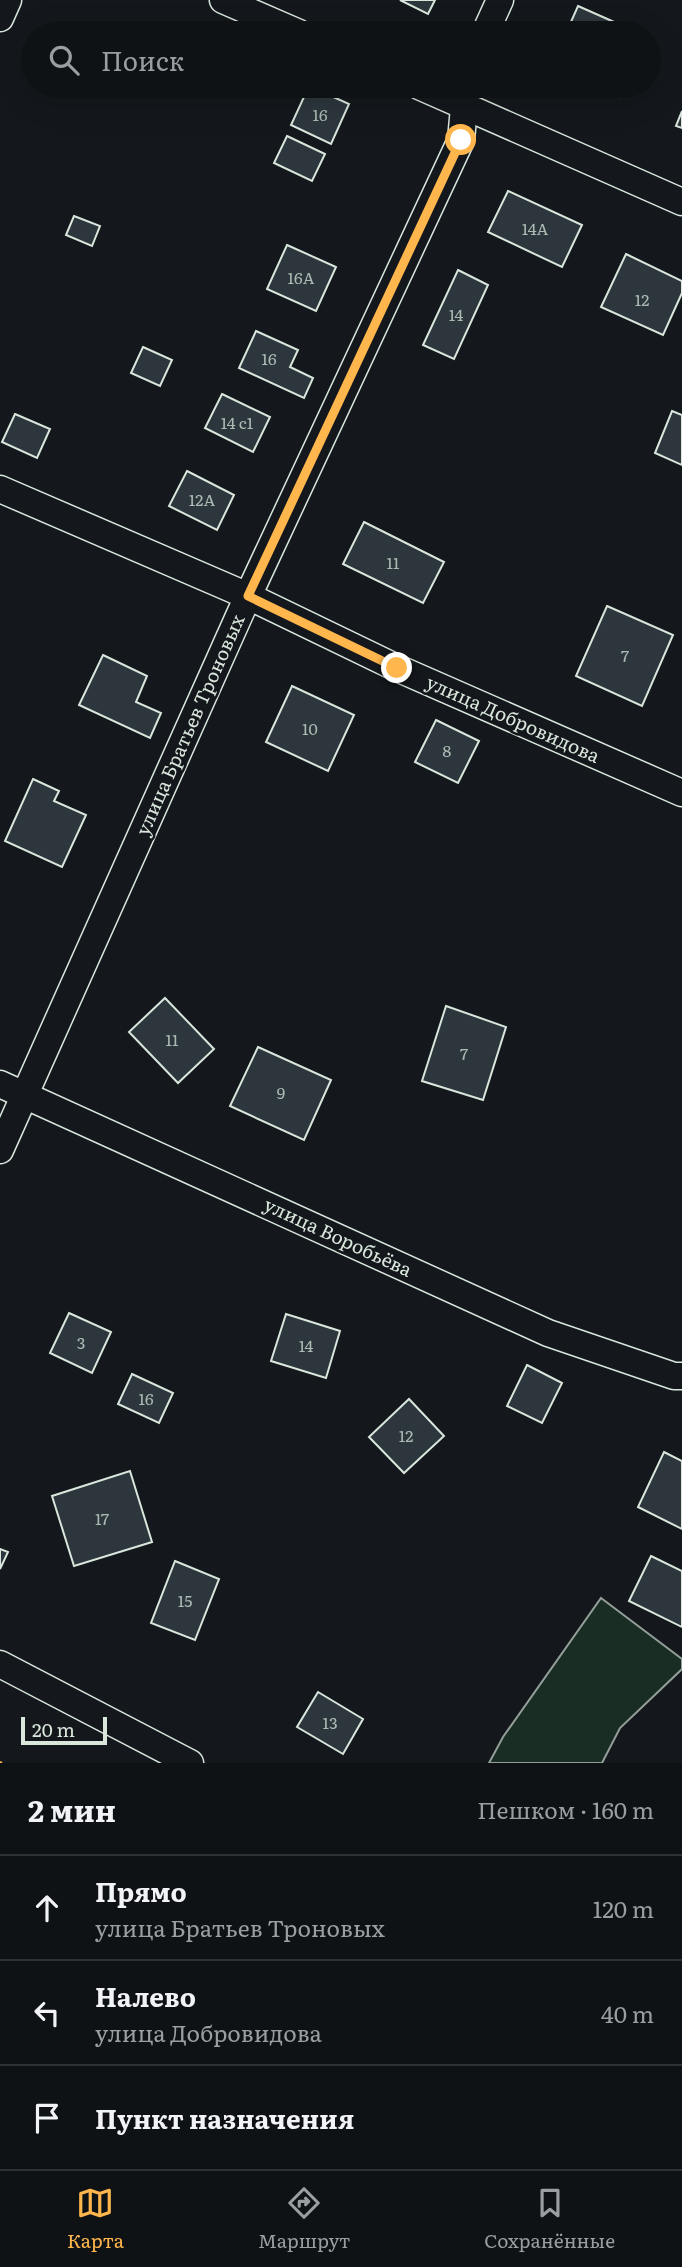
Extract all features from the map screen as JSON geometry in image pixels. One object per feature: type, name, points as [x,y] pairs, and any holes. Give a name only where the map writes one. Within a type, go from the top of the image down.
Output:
[{"type":"street","points":[[0,18],[8,0]]},
{"type":"street","points":[[223,0],[271,21]]},
{"type":"street","points":[[490,21],[500,0]]},
{"type":"street","name":"улица Братьев Троновых","points":[[0,1150],[248,596],[461,140],[465,98]]},
{"type":"street","points":[[469,98],[682,202]]},
{"type":"street","name":"улица Добровидова","points":[[0,489],[248,596],[397,668],[682,793]]},
{"type":"street","name":"улица Воробьёва","points":[[0,1084],[548,1333],[674,1376],[682,1376]]},
{"type":"street","points":[[0,1664],[191,1763]]},
{"type":"green space","points":[[601,1598],[682,1659],[682,1669],[620,1728],[602,1763],[489,1763],[503,1737]]},
{"type":"building","points":[[400,0],[435,0],[428,14]]},
{"type":"building","points":[[578,6],[612,21],[571,21]]},
{"type":"building","points":[[303,98],[336,98],[349,104],[331,144],[291,125]]},
{"type":"building","points":[[682,111],[682,128],[676,126]]},
{"type":"building","points":[[287,136],[325,154],[312,181],[274,163]]},
{"type":"building","points":[[508,191],[582,225],[562,267],[488,232]]},
{"type":"building","points":[[74,216],[100,226],[92,246],[66,235]]},
{"type":"building","points":[[287,245],[336,267],[316,311],[267,289]]},
{"type":"building","points":[[626,254],[682,281],[682,293],[663,335],[601,307]]},
{"type":"building","points":[[458,270],[488,285],[454,359],[423,345]]},
{"type":"building","points":[[256,331],[298,350],[290,367],[313,378],[304,398],[239,368]]},
{"type":"building","points":[[143,347],[172,360],[160,386],[131,373]]},
{"type":"building","points":[[222,394],[270,417],[253,452],[205,428]]},
{"type":"building","points":[[672,411],[682,415],[682,465],[655,453]]},
{"type":"building","points":[[15,414],[50,429],[37,458],[2,442]]},
{"type":"building","points":[[187,471],[234,495],[217,530],[169,506]]},
{"type":"building","points":[[364,522],[444,562],[423,603],[343,564]]},
{"type":"building","points":[[607,606],[673,635],[642,706],[576,676]]},
{"type":"building","points":[[103,655],[147,676],[136,702],[161,713],[150,738],[79,705]]},
{"type":"building","points":[[292,686],[354,715],[328,771],[266,742]]},
{"type":"building","points":[[436,720],[479,741],[458,783],[415,762]]},
{"type":"building","points":[[33,779],[59,791],[54,801],[86,815],[62,867],[5,841]]},
{"type":"building","points":[[165,998],[214,1049],[178,1083],[129,1032]]},
{"type":"building","points":[[446,1006],[506,1027],[483,1100],[422,1081]]},
{"type":"building","points":[[258,1047],[331,1080],[304,1140],[230,1106]]},
{"type":"building","points":[[69,1313],[111,1332],[92,1373],[50,1353]]},
{"type":"building","points":[[286,1314],[340,1331],[326,1378],[271,1361]]},
{"type":"building","points":[[527,1365],[562,1383],[542,1423],[507,1406]]},
{"type":"building","points":[[132,1374],[173,1393],[159,1423],[118,1404]]},
{"type":"building","points":[[409,1399],[444,1436],[404,1473],[369,1437]]},
{"type":"building","points":[[664,1452],[682,1461],[682,1529],[638,1507]]},
{"type":"building","points":[[130,1471],[152,1542],[74,1566],[52,1496]]},
{"type":"building","points":[[0,1549],[8,1552],[0,1569]]},
{"type":"building","points":[[651,1556],[682,1571],[682,1627],[629,1601]]},
{"type":"building","points":[[175,1561],[219,1579],[195,1640],[151,1623]]},
{"type":"building","points":[[318,1692],[363,1719],[343,1754],[297,1727]]},
{"type":"route","points":[[397,668],[248,596],[461,140]]}]
